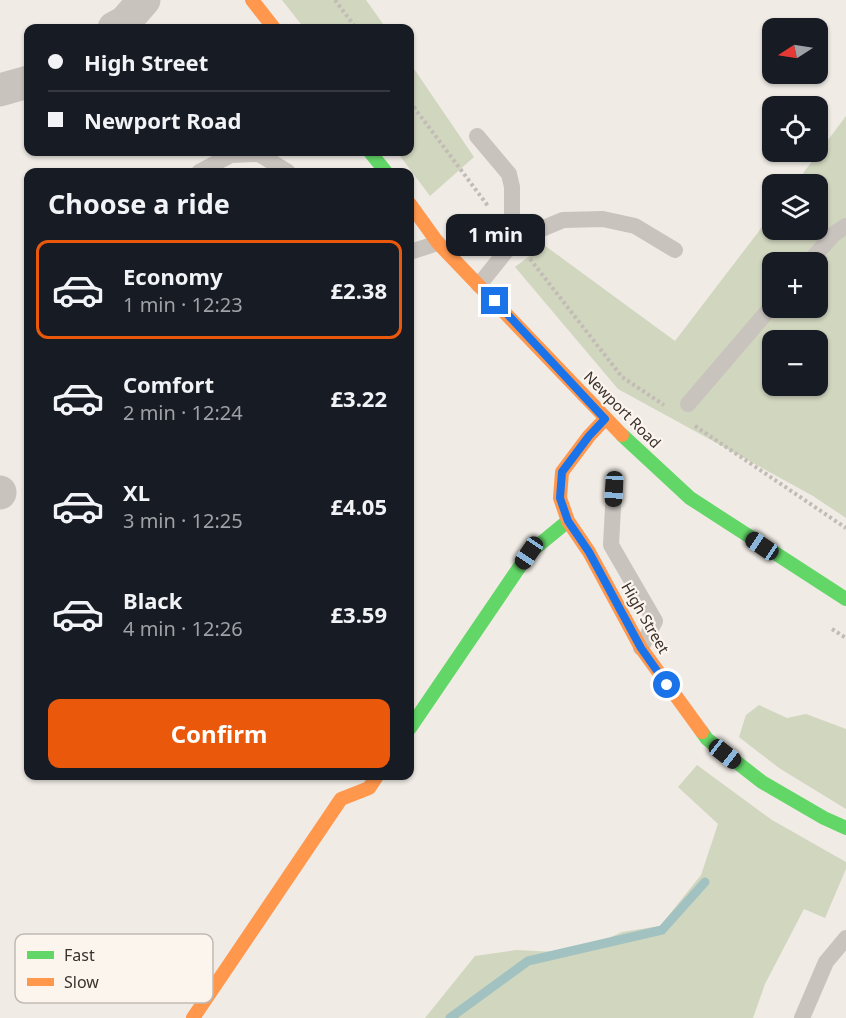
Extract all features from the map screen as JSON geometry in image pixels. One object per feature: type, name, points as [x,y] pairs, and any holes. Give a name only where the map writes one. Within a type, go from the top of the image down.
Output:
[{"type":"street","points":[[121,24],[144,0]]},
{"type":"street","points":[[252,0],[271,24]]},
{"type":"street","points":[[0,90],[24,83]]},
{"type":"street","points":[[373,156],[383,168]]},
{"type":"street","name":"Newport Road","points":[[414,210],[438,243],[605,419],[690,498],[846,599]]},
{"type":"street","name":"High Street","points":[[605,419],[562,472],[560,498],[568,521],[589,552],[641,648],[707,739],[762,782],[846,828]]},
{"type":"street","points":[[414,722],[529,553],[568,521]]},
{"type":"street","points":[[213,988],[341,799],[369,788],[374,780]]},
{"type":"street","points":[[193,1018],[203,1003]]},
{"type":"lane","points":[[477,136],[509,174],[512,187],[515,240]]},
{"type":"lane","points":[[207,168],[229,156]]},
{"type":"lane","points":[[262,156],[282,168]]},
{"type":"lane","points":[[479,285],[515,240],[563,220],[603,219],[635,226],[675,250]]},
{"type":"lane","points":[[818,252],[834,234],[846,226]]},
{"type":"lane","points":[[414,251],[438,243]]},
{"type":"lane","points":[[688,404],[762,318]]},
{"type":"lane","points":[[614,489],[611,546],[655,621],[641,648]]},
{"type":"lane","points":[[802,1018],[826,962],[846,938]]},
{"type":"path","points":[[335,0],[353,24]]},
{"type":"path","points":[[414,108],[460,171],[622,377],[671,410]]},
{"type":"path","points":[[690,423],[846,528]]},
{"type":"green space","points":[[282,0],[366,0],[383,24],[301,24]]},
{"type":"green space","points":[[414,69],[474,157],[430,196],[414,175],[414,168],[409,168],[400,156],[414,156]]},
{"type":"green space","points":[[846,116],[846,518],[813,496],[618,389],[515,267],[544,245],[675,341],[762,227],[762,240],[828,240],[828,174],[802,174],[812,162],[828,162],[828,140]]},
{"type":"green space","points":[[759,705],[787,718],[806,714],[846,729],[846,809],[779,768],[739,737],[746,715]]},
{"type":"green space","points":[[697,765],[772,820],[846,862],[846,869],[825,918],[804,909],[765,984],[753,1018],[425,1018],[475,956],[516,950],[576,953],[622,932],[660,926],[701,875],[718,824],[678,787]]},
{"type":"waterway","points":[[450,1018],[528,961],[662,930],[705,882]]},
{"type":"traffic: fast","points":[[373,156],[383,168]]},
{"type":"traffic: fast","points":[[622,435],[690,498],[846,599]]},
{"type":"traffic: fast","points":[[414,722],[529,553],[568,521]]},
{"type":"traffic: fast","points":[[702,732],[707,739],[762,782],[846,828]]},
{"type":"traffic: slow","points":[[252,0],[271,24]]},
{"type":"traffic: slow","points":[[414,210],[438,243],[622,435]]},
{"type":"traffic: slow","points":[[605,419],[562,472],[560,498],[568,521],[589,552],[641,648],[702,732]]},
{"type":"traffic: slow","points":[[213,988],[341,799],[369,788],[374,780]]},
{"type":"traffic: slow","points":[[193,1018],[203,1003]]},
{"type":"route","points":[[495,301],[605,419],[562,472],[560,498],[568,521],[589,552],[641,648],[667,685]]}]
